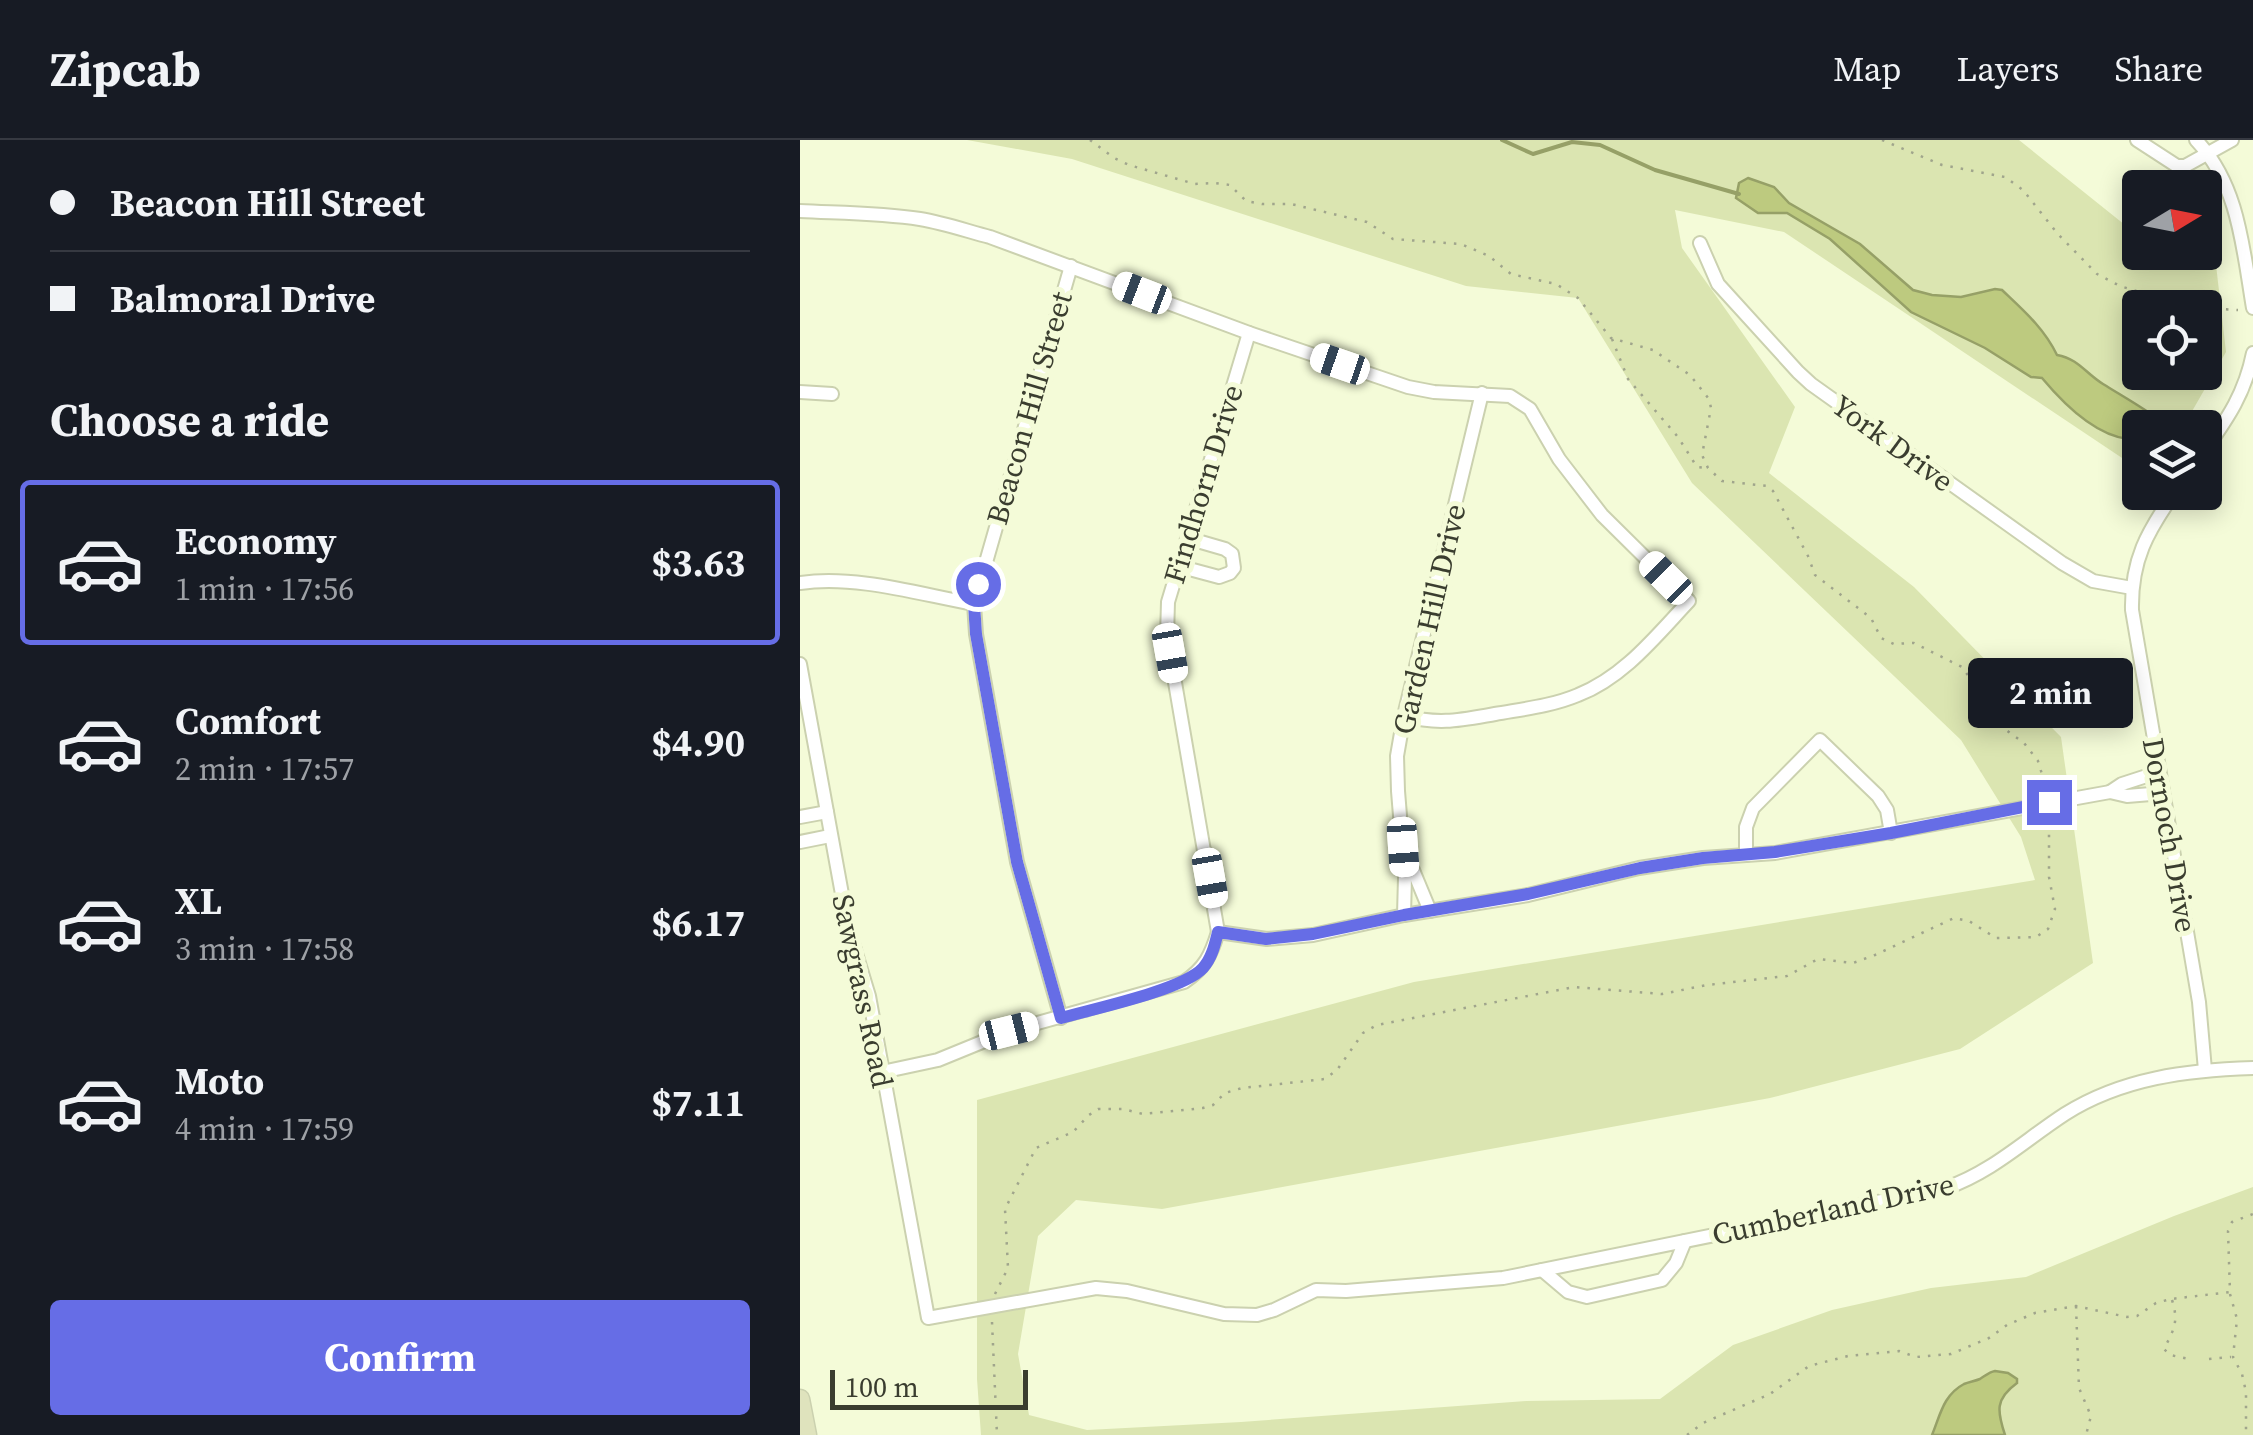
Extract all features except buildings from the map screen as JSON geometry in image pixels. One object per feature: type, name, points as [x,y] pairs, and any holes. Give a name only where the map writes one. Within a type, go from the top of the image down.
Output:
[{"type":"street","points":[[2137,140],[2178,166],[2192,164],[2232,140]]},
{"type":"street","points":[[2196,140],[2220,172],[2234,208],[2253,308]]},
{"type":"street","points":[[800,211],[922,219],[990,237],[1249,333],[1423,391],[1510,396],[1530,409],[1559,459],[1602,515],[1689,601],[1623,668],[1578,696],[1442,723],[1404,716]]},
{"type":"street","name":"York Drive","points":[[1700,243],[1718,284],[1798,372],[1825,395],[2062,563],[2093,580],[2132,588]]},
{"type":"street","name":"Beacon Hill Street","points":[[1061,1018],[1017,862],[974,604],[1071,266]]},
{"type":"street","name":"Findhorn Drive","points":[[1218,932],[1167,636],[1168,602],[1249,333]]},
{"type":"street","points":[[2222,427],[2242,394],[2253,353]]},
{"type":"street","points":[[800,392],[832,394]]},
{"type":"street","name":"Garden Hill Drive","points":[[1404,915],[1397,756],[1482,393]]},
{"type":"street","name":"Dornoch Drive","points":[[2163,510],[2139,553],[2132,588],[2134,623],[2199,1002],[2205,1070]]},
{"type":"street","points":[[1178,566],[1218,577],[1234,568],[1232,554],[1225,549],[1188,538]]},
{"type":"street","points":[[800,583],[858,583],[974,604]]},
{"type":"street","name":"Sawgrass Road","points":[[800,664],[848,927],[869,996],[928,1318]]},
{"type":"street","points":[[1746,855],[1746,828],[1753,808],[1820,740],[1878,796],[1887,810],[1891,833]]},
{"type":"street","points":[[2110,792],[2159,772]]},
{"type":"street","points":[[882,1072],[938,1060],[1009,1031],[1184,982],[1203,968],[1218,932],[1289,938],[1528,894],[1654,866],[1891,833],[2110,792],[2127,796],[2163,792]]},
{"type":"street","points":[[800,817],[827,812]]},
{"type":"street","points":[[800,842],[830,836]]},
{"type":"street","name":"Garden Hill Drive","points":[[1403,847],[1430,911]]},
{"type":"street","name":"Cumberland Drive","points":[[928,1318],[1109,1288],[1240,1316],[1274,1310],[1316,1290],[1503,1278],[1946,1188],[2001,1162],[2062,1116],[2106,1092],[2167,1075],[2253,1068]]},
{"type":"street","name":"Cumberland Drive","points":[[1542,1270],[1568,1292],[1587,1297],[1662,1280],[1676,1263],[1685,1241]]},
{"type":"street","points":[[800,1398],[808,1435]]},
{"type":"path","points":[[1090,140],[1129,166],[1195,184],[1230,186],[1246,201],[1291,204],[1367,222],[1393,240],[1461,244],[1489,256],[1510,274],[1556,284],[1578,298],[1611,338],[1628,379],[1678,436],[1697,467],[1708,468]]},
{"type":"path","points":[[1882,140],[1942,165],[2006,177],[2023,190],[2097,274],[2133,290]]},
{"type":"path","points":[[2222,309],[2238,310]]},
{"type":"path","points":[[997,1435],[991,1306],[1008,1268],[1005,1209],[1036,1148],[1073,1132],[1098,1109],[1143,1114],[1203,1108],[1242,1088],[1324,1079],[1337,1070],[1362,1033],[1378,1025],[1574,987],[1662,994],[1787,976],[1818,959],[1853,963],[1954,918],[1969,921],[1996,938],[2036,936],[2048,930],[2055,908],[2049,877],[2049,802],[2038,761],[2024,743],[1988,716],[1975,685],[1962,667],[1914,643],[1894,644],[1881,638],[1871,618],[1816,576],[1773,491],[1767,486],[1722,481],[1708,468],[1702,455],[1711,408],[1709,399],[1690,375],[1653,350],[1611,338]]},
{"type":"path","points":[[2246,1435],[2246,1392],[2233,1357],[2237,1319],[2230,1292],[2228,1230],[2232,1222],[2253,1214]]},
{"type":"path","points":[[1687,1435],[1770,1394],[1809,1366],[1848,1356],[1899,1351],[1916,1357],[1951,1354],[2035,1314],[2076,1306],[2127,1317],[2171,1299],[2230,1292]]},
{"type":"path","points":[[2171,1299],[2177,1315],[2164,1349],[2170,1355],[2189,1359]]},
{"type":"path","points":[[2076,1306],[2079,1388],[2091,1416],[2086,1435]]},
{"type":"path","points":[[2209,1359],[2233,1357]]},
{"type":"shaded area","points":[[967,140],[2019,140],[2122,223],[2122,270],[2217,270],[2219,290],[2122,290],[2122,390],[2204,390],[2193,410],[2122,410],[2122,458],[1784,232],[1675,210],[1682,248],[1795,407],[1769,473],[1914,587],[2061,737],[2093,963],[1960,1049],[1770,1098],[1162,1209],[1076,1200],[1038,1236],[1018,1354],[1029,1415],[1087,1430],[1526,1401],[1660,1399],[1733,1345],[1832,1310],[1931,1288],[2026,1277],[2253,1187],[2253,1435],[981,1435],[977,1379],[977,1100],[1414,982],[2035,880],[2021,837],[1961,740],[1692,483],[1578,298],[1466,286],[1072,159]]},
{"type":"shaded area","points":[[1748,178],[1774,187],[1789,203],[1860,244],[1913,290],[1961,297],[2002,290],[2039,328],[2057,355],[2076,363],[2145,410],[2122,410],[2122,438],[2103,431],[2080,416],[2042,378],[2031,377],[1985,348],[1911,312],[1830,239],[1787,213],[1758,213],[1736,198],[1739,183]]},
{"type":"shaded area","points":[[2222,317],[2226,352],[2222,359]]},
{"type":"shaded area","points":[[1995,1371],[2017,1379],[2001,1400],[2000,1419],[2005,1435],[1932,1435],[1951,1394]]},
{"type":"waterway","points":[[1502,140],[1533,154],[1572,142],[1600,145],[1655,170],[1739,194]]},
{"type":"route","points":[[978,584],[974,604],[976,634],[1017,862],[1061,1018],[1184,982],[1203,968],[1218,932],[1289,938],[1528,894],[1640,868],[1775,852],[2049,802]]}]
